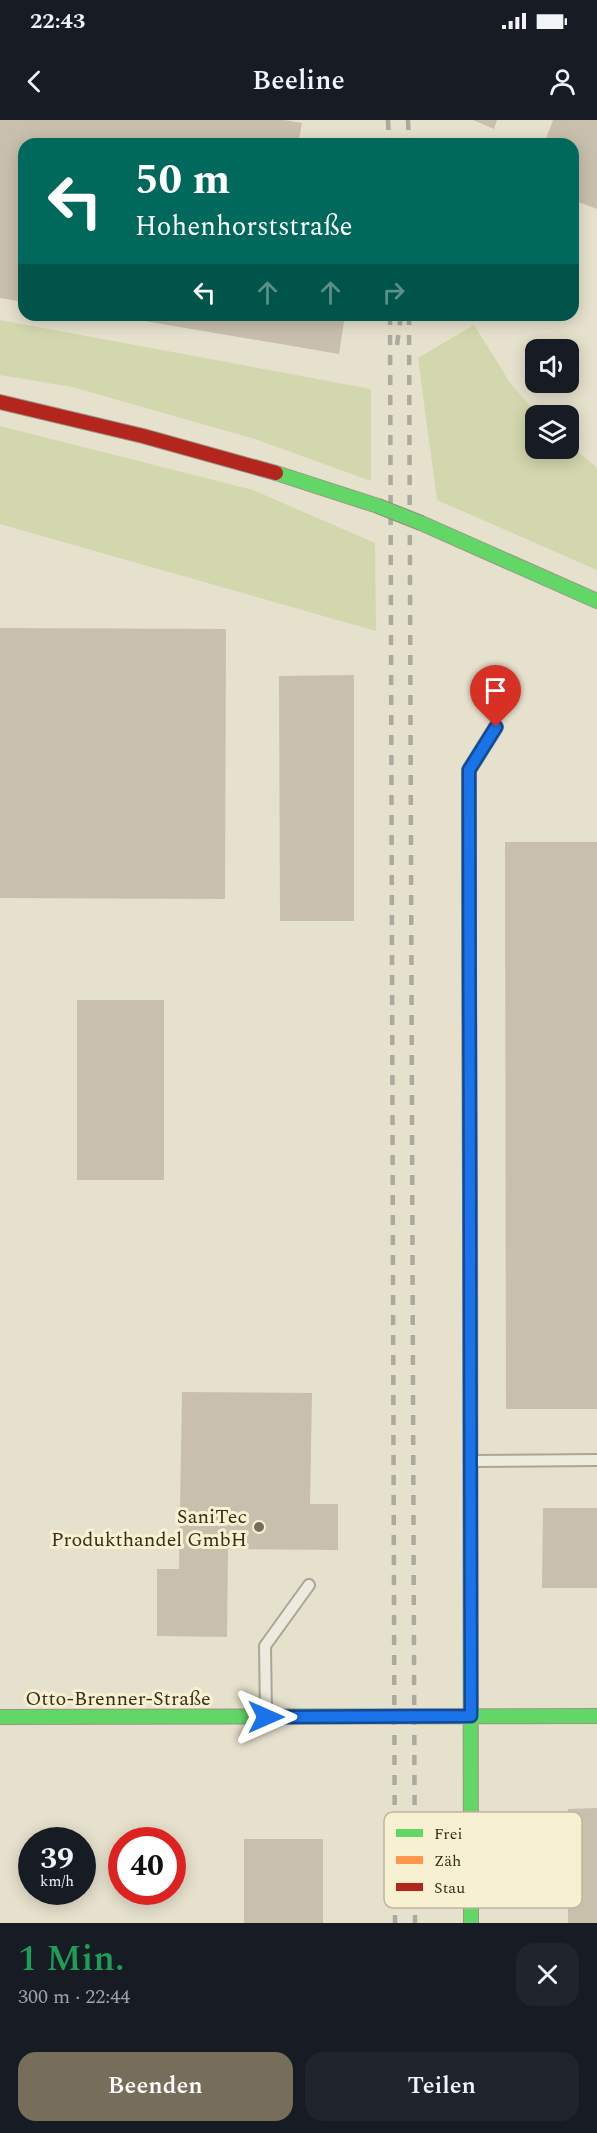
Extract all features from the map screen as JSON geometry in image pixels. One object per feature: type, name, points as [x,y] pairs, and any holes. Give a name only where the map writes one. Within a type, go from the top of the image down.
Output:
[{"type":"main road","points":[[0,402],[168,441],[299,479],[421,523],[597,601]]},
{"type":"main road","points":[[582,594],[597,609]]},
{"type":"main road","points":[[471,1812],[469,770],[496,727]]},
{"type":"main road","name":"Otto-Brenner-Straße","points":[[0,1717],[597,1716]]},
{"type":"lane","points":[[470,1461],[597,1460]]},
{"type":"lane","points":[[266,1717],[265,1646],[309,1585]]},
{"type":"green space","points":[[0,320],[371,389],[371,481],[255,439],[72,387],[0,375]]},
{"type":"green space","points":[[474,325],[511,384],[529,405],[525,405],[525,459],[579,459],[579,453],[597,468],[597,570],[437,500],[418,358]]},
{"type":"green space","points":[[0,426],[253,490],[375,543],[376,631],[0,524]]},
{"type":"building","points":[[0,120],[284,120],[302,123],[299,138],[18,138],[18,301],[0,298]]},
{"type":"building","points":[[473,120],[497,120],[494,129]]},
{"type":"building","points":[[553,120],[597,120],[597,209],[579,202],[579,138],[546,138]]},
{"type":"building","points":[[144,321],[344,321],[339,354]]},
{"type":"building","points":[[0,628],[226,629],[225,899],[0,898]]},
{"type":"building","points":[[354,675],[354,921],[280,921],[279,676]]},
{"type":"building","points":[[505,842],[597,842],[597,1409],[506,1409]]},
{"type":"building","points":[[77,1000],[164,1000],[164,1180],[77,1180]]},
{"type":"building","name":"SaniTec Produkthandel GmbH","points":[[182,1392],[312,1393],[310,1504],[338,1504],[338,1550],[228,1549],[227,1637],[157,1636],[157,1569],[179,1569]]},
{"type":"building","points":[[543,1508],[597,1508],[597,1588],[542,1588]]},
{"type":"building","points":[[597,1808],[597,1923],[568,1923],[568,1908],[582,1908],[582,1812],[568,1812],[568,1809]]},
{"type":"building","points":[[244,1839],[323,1839],[323,1923],[244,1923]]},
{"type":"railway","points":[[388,120],[389,138]]},
{"type":"railway","points":[[408,120],[409,138]]},
{"type":"railway","points":[[390,321],[395,1812]]},
{"type":"railway","points":[[397,345],[400,321]]},
{"type":"railway","points":[[409,321],[415,1812]]},
{"type":"railway","points":[[395,1908],[395,1923]]},
{"type":"railway","points":[[415,1908],[415,1923]]},
{"type":"traffic: fast","points":[[276,473],[378,506]]},
{"type":"traffic: fast","points":[[378,506],[421,523]]},
{"type":"traffic: fast","points":[[421,523],[597,601]]},
{"type":"traffic: fast","points":[[469,973],[469,770],[496,727]]},
{"type":"traffic: fast","points":[[470,1197],[471,1812]]},
{"type":"traffic: fast","points":[[0,1717],[597,1716]]},
{"type":"traffic: fast","points":[[471,1908],[471,1923]]},
{"type":"traffic: slow","points":[[469,973],[470,1197]]},
{"type":"traffic: jam","points":[[0,402],[143,436],[276,473]]},
{"type":"place","name":"SaniTec Produkthandel GmbH","points":[[259,1527]]},
{"type":"route","points":[[266,1717],[471,1716],[469,770],[496,727]]}]
